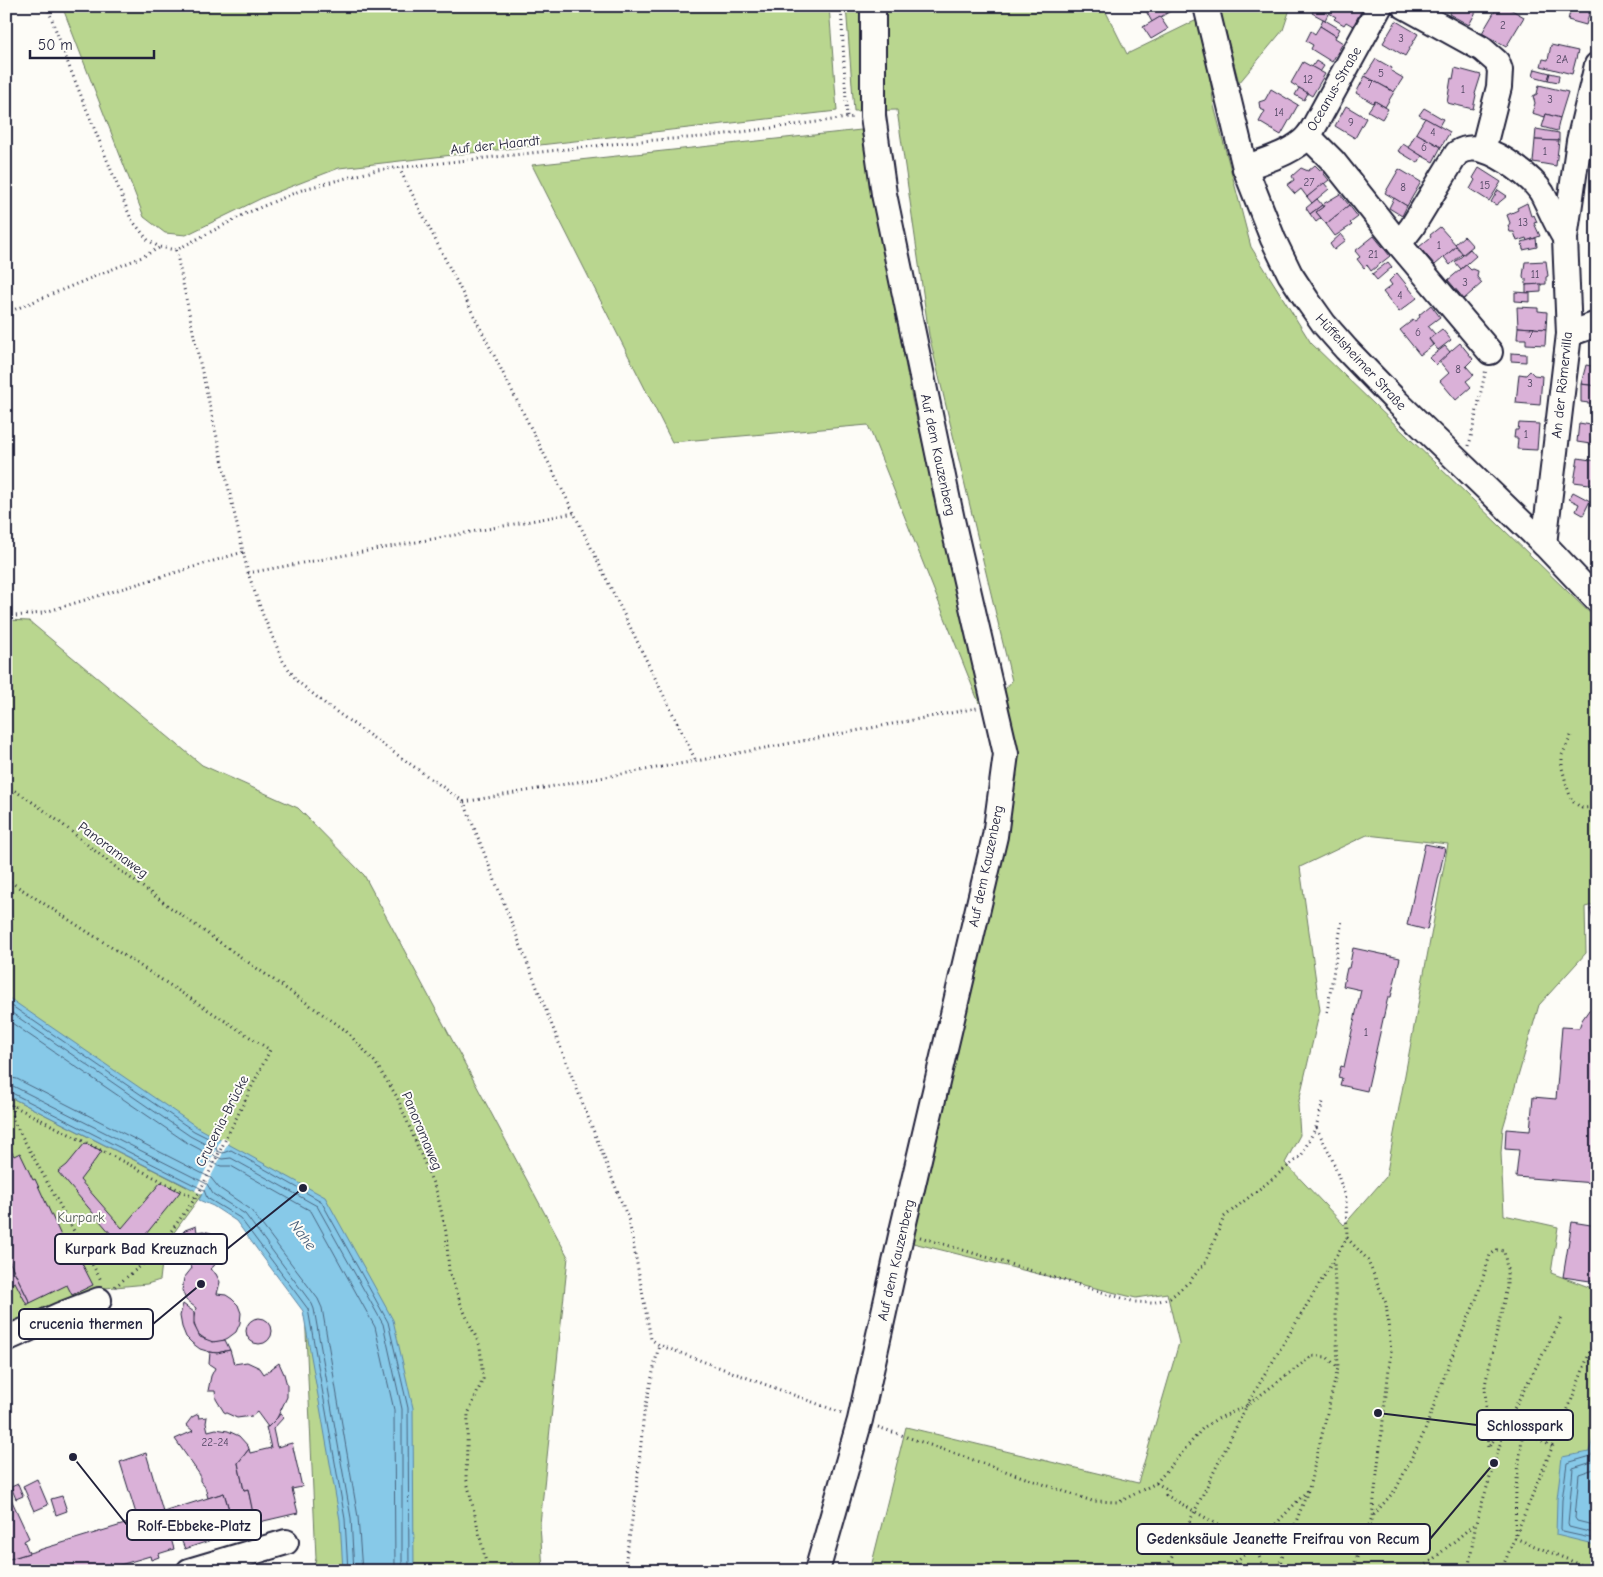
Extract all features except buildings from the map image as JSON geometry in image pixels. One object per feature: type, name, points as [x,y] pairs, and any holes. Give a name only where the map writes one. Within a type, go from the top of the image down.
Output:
[{"type":"street","name":"Auf dem Kauzenberg","points":[[818,1571],[860,1420],[902,1231],[995,836],[1006,754],[952,520],[884,194],[873,116],[873,6]]},
{"type":"street","name":"Hüffelsheimer Straße","points":[[1206,6],[1245,168],[1273,239],[1290,274],[1306,300],[1346,349],[1398,403],[1544,544],[1597,600]]},
{"type":"street","name":"Oceanus-Straße","points":[[1245,168],[1288,150],[1308,136],[1380,6]]},
{"type":"street","points":[[1399,244],[1412,227],[1457,153],[1463,149],[1470,148],[1483,150],[1499,87],[1500,70],[1497,62],[1482,49],[1404,6]]},
{"type":"street","points":[[1565,238],[1580,141],[1597,65]]},
{"type":"street","points":[[1308,136],[1333,162],[1490,352]]},
{"type":"street","name":"An der Römervilla","points":[[1483,150],[1513,167],[1536,185],[1565,238],[1569,334],[1544,544]]},
{"type":"street","points":[[1569,334],[1597,324]]},
{"type":"street","points":[[6,1339],[99,1300]]},
{"type":"street","points":[[189,1571],[286,1542]]},
{"type":"path","points":[[47,6],[131,220],[148,240],[159,247],[176,250],[194,341],[248,573],[263,615],[283,661],[297,681],[328,706],[464,802],[629,1221],[651,1339],[659,1345],[860,1420],[1092,1501],[1119,1502],[1156,1483],[1203,1428],[1215,1420],[1246,1406],[1312,1356],[1327,1357],[1338,1368]]},
{"type":"path","name":"Auf der Haardt","points":[[176,250],[247,213],[304,189],[377,170],[640,141],[703,137],[848,118],[841,6]]},
{"type":"path","points":[[399,168],[574,513],[696,761]]},
{"type":"path","points":[[6,313],[142,257],[159,247]]},
{"type":"path","points":[[1461,464],[1468,452],[1490,352]]},
{"type":"path","points":[[248,573],[574,513]]},
{"type":"path","points":[[6,617],[42,613],[243,552]]},
{"type":"path","points":[[464,802],[995,705]]},
{"type":"path","points":[[1571,736],[1562,755],[1562,768],[1568,790],[1572,800],[1582,808],[1597,807]]},
{"type":"path","name":"Panoramaweg","points":[[6,786],[29,798],[83,843],[125,874],[345,1030],[374,1062],[397,1097],[437,1193],[446,1232],[449,1271],[462,1307],[480,1346],[483,1379],[468,1414],[466,1477],[480,1543],[488,1570]]},
{"type":"path","name":"Crucenia-Brücke","points":[[6,878],[270,1050],[199,1193],[152,1256],[99,1300]]},
{"type":"path","points":[[1327,1012],[1342,920]]},
{"type":"path","points":[[6,1102],[195,1198]]},
{"type":"path","points":[[902,1231],[1135,1302],[1152,1303],[1170,1298],[1189,1282],[1205,1264],[1224,1217],[1301,1156],[1316,1127],[1323,1102]]},
{"type":"path","points":[[12,1105],[13,1120],[102,1281],[99,1300]]},
{"type":"path","points":[[1164,1571],[1246,1406],[1292,1326],[1347,1238],[1346,1198],[1331,1156],[1316,1127]]},
{"type":"path","points":[[1347,1238],[1367,1259],[1386,1303],[1391,1351],[1372,1517],[1350,1571]]},
{"type":"path","points":[[1372,1517],[1396,1489],[1424,1433],[1450,1361],[1476,1300],[1490,1255],[1497,1250],[1504,1251],[1507,1268],[1507,1287],[1485,1385],[1488,1448],[1507,1422],[1562,1318]]},
{"type":"path","points":[[1277,1571],[1309,1488],[1338,1368],[1334,1261]]},
{"type":"path","points":[[1501,1571],[1553,1447],[1597,1333]]},
{"type":"path","points":[[624,1571],[636,1494],[644,1413],[659,1345]]},
{"type":"path","points":[[1507,1422],[1553,1447]]},
{"type":"path","points":[[1468,1571],[1476,1522],[1507,1422]]},
{"type":"path","points":[[1515,1538],[1516,1488],[1523,1430]]},
{"type":"path","points":[[1156,1483],[1169,1490],[1166,1495],[1255,1546],[1264,1571]]},
{"type":"path","points":[[1224,1571],[1255,1546],[1309,1488]]},
{"type":"path","points":[[1419,1571],[1476,1522]]},
{"type":"path","points":[[1515,1538],[1596,1571]]},
{"type":"green space","points":[[62,6],[829,6],[837,111],[339,168],[264,197],[186,235],[165,233],[144,217]]},
{"type":"green space","points":[[846,6],[1103,6],[1127,54],[1201,18],[1214,106],[1251,247],[1311,343],[1597,620],[1597,904],[1585,907],[1586,953],[1539,1005],[1503,1128],[1501,1153],[1504,1215],[1558,1227],[1551,1273],[1597,1290],[1597,1571],[870,1571],[906,1427],[1138,1483],[1179,1343],[1167,1293],[1136,1298],[909,1242],[1017,776],[1008,723],[1000,695],[1012,681],[929,335],[897,110],[854,111]],"holes":[[[1367,835],[1448,844],[1386,1177],[1344,1225],[1285,1163],[1300,1135],[1298,1105],[1320,1010],[1300,867]]]},
{"type":"green space","points":[[1219,6],[1291,6],[1283,30],[1239,83]]},
{"type":"green space","points":[[861,130],[912,399],[983,696],[979,703],[868,425],[672,442],[532,165]]},
{"type":"green space","name":"Kurpark","points":[[6,620],[29,621],[202,765],[298,808],[364,875],[568,1257],[540,1524],[543,1571],[517,1571],[511,1562],[500,1571],[313,1571],[316,1558],[305,1310],[247,1225],[202,1194],[164,1246],[160,1280],[147,1284],[105,1288],[6,1331],[6,1095],[187,1187],[6,1092]]},
{"type":"water","name":"Nahe","points":[[6,996],[197,1127],[325,1197],[393,1320],[413,1408],[414,1571],[343,1571],[340,1520],[303,1311],[236,1221],[213,1206],[199,1200],[202,1194],[6,1095]]},
{"type":"water","points":[[1597,1427],[1597,1547],[1589,1543],[1556,1535],[1557,1499],[1562,1457],[1589,1452]]},
{"type":"pier","points":[[222,1137],[229,1141],[202,1194],[195,1191]]},
{"type":"place","name":"Kurpark Bad Kreuznach","points":[[303,1188]]},
{"type":"place","name":"crucenia thermen","points":[[201,1284]]},
{"type":"place","name":"Schlosspark","points":[[1378,1413]]},
{"type":"place","name":"Rolf-Ebbeke-Platz","points":[[73,1457]]},
{"type":"place","name":"Gedenksäule Jeanette Freifrau von Recum","points":[[1494,1463]]}]
